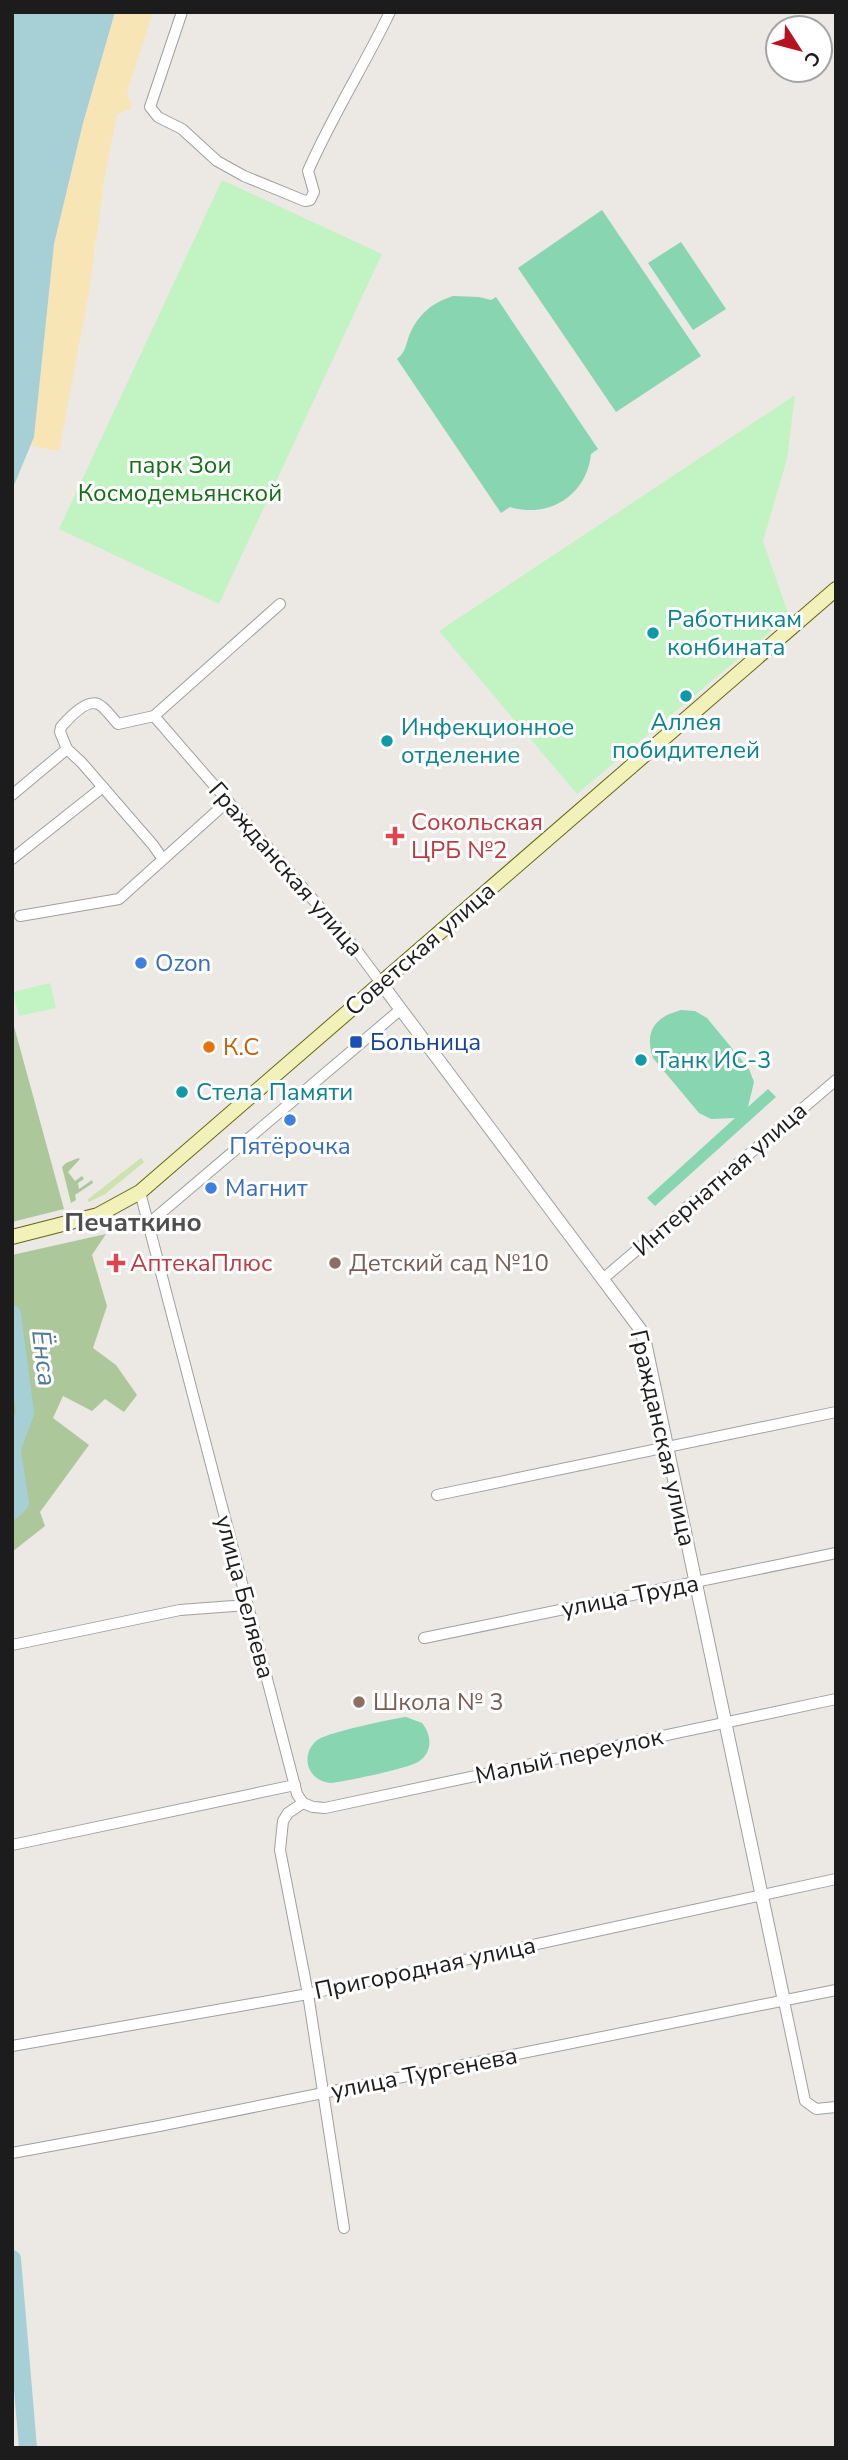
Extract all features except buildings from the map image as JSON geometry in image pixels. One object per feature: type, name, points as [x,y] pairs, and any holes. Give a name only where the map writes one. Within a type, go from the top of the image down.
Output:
[{"type":"main road","name":"Советская улица","points":[[12,1237],[98,1215],[140,1192],[836,589]]},
{"type":"street","points":[[182,12],[150,107],[158,117],[182,129],[217,160],[244,176],[305,201],[310,200],[314,192],[308,171],[328,124],[372,49],[390,12]]},
{"type":"street","points":[[162,858],[103,787],[67,749],[60,732],[61,727],[88,704],[100,705],[118,724],[153,716],[280,604]]},
{"type":"street","name":"Гражданская улица","points":[[153,716],[355,948],[640,1329],[697,1583],[803,2095],[810,2106],[816,2109],[836,2107]]},
{"type":"street","points":[[12,795],[67,749]]},
{"type":"street","points":[[12,859],[103,787]]},
{"type":"street","points":[[20,916],[119,899],[228,801]]},
{"type":"street","name":"Советская улица","points":[[148,1224],[401,1009]]},
{"type":"street","name":"Интернатная улица","points":[[604,1278],[836,1080]]},
{"type":"street","name":"улица Беляева","points":[[140,1192],[297,1794],[303,1802]]},
{"type":"street","points":[[437,1495],[836,1412]]},
{"type":"street","name":"улица Труда","points":[[424,1638],[836,1553]]},
{"type":"street","points":[[12,1645],[180,1611],[247,1605]]},
{"type":"street","name":"Малый переулок","points":[[303,1802],[313,1807],[325,1808],[836,1699]]},
{"type":"street","points":[[12,1845],[295,1785]]},
{"type":"street","points":[[303,1802],[288,1813],[283,1821],[280,1850],[325,2093],[323,2100],[344,2228]]},
{"type":"street","name":"Пригородная улица","points":[[12,2046],[308,1994],[836,1880]]},
{"type":"street","name":"улица Тургенева","points":[[12,2153],[836,1990]]},
{"type":"green space","name":"парк Зои Космодемьянской","points":[[222,180],[382,254],[219,604],[59,529]]},
{"type":"green space","points":[[602,210],[701,356],[616,412],[518,268]]},
{"type":"green space","points":[[681,242],[726,309],[693,330],[648,263]]},
{"type":"green space","points":[[453,296],[491,300],[496,297],[598,449],[591,454],[582,481],[564,500],[539,510],[510,507],[501,513],[397,359],[420,317],[438,302]]},
{"type":"green space","points":[[795,395],[787,459],[763,541],[789,616],[577,794],[439,631]]},
{"type":"green space","points":[[50,983],[56,1008],[19,1016],[13,992]]},
{"type":"green space","points":[[681,1010],[695,1011],[707,1018],[749,1069],[754,1082],[748,1107],[768,1089],[776,1097],[655,1206],[647,1198],[735,1118],[711,1119],[699,1113],[653,1058],[650,1040],[654,1026],[664,1017]]},
{"type":"green space","points":[[12,1019],[64,1209],[12,1222]]},
{"type":"green space","points":[[141,1158],[144,1162],[105,1194],[89,1202],[87,1200]]},
{"type":"green space","points":[[80,1159],[68,1172],[75,1181],[82,1176],[84,1179],[78,1183],[79,1189],[92,1180],[93,1183],[75,1195],[76,1200],[71,1203],[62,1167]]},
{"type":"green space","points":[[106,1234],[92,1255],[107,1306],[93,1348],[116,1365],[137,1395],[124,1412],[105,1399],[92,1411],[63,1396],[53,1418],[89,1445],[40,1512],[45,1526],[12,1552],[12,1255]]},
{"type":"green space","points":[[406,1717],[422,1723],[428,1733],[428,1749],[418,1762],[331,1783],[318,1779],[311,1771],[307,1760],[309,1752],[319,1739],[347,1729]]},
{"type":"sand","points":[[115,12],[153,12],[127,92],[132,108],[117,114],[105,175],[89,291],[59,451],[31,446],[54,244],[83,123]]},
{"type":"water","points":[[12,12],[115,12],[83,123],[54,244],[34,437],[12,490]]},
{"type":"waterway","name":"Ёнса","points":[[12,1314],[25,1413],[12,1448]]},
{"type":"waterway","name":"Ёнса","points":[[12,1452],[20,1503],[12,1511]]},
{"type":"waterway","name":"Ёнса","points":[[12,2259],[28,2448]]},
{"type":"place","name":"Работникам конбината","points":[[653,633]]},
{"type":"place","name":"Аллея побидителей","points":[[686,696]]},
{"type":"place","name":"Инфекционное отделение","points":[[387,741]]},
{"type":"place","name":"Сокольская ЦРБ №2","points":[[395,836]]},
{"type":"place","name":"Ozon","points":[[141,963]]},
{"type":"place","name":"Больница","points":[[356,1042]]},
{"type":"place","name":"К.С","points":[[209,1047]]},
{"type":"place","name":"Танк ИС-3","points":[[641,1060]]},
{"type":"place","name":"Стела Памяти","points":[[182,1092]]},
{"type":"place","name":"Пятёрочка","points":[[290,1120]]},
{"type":"place","name":"Магнит","points":[[211,1188]]},
{"type":"place","name":"АптекаПлюс","points":[[116,1263]]},
{"type":"place","name":"Детский сад №10","points":[[335,1263]]},
{"type":"place","name":"Школа № 3","points":[[359,1702]]},
{"type":"district","name":"Печаткино","points":[[133,1222]]}]
